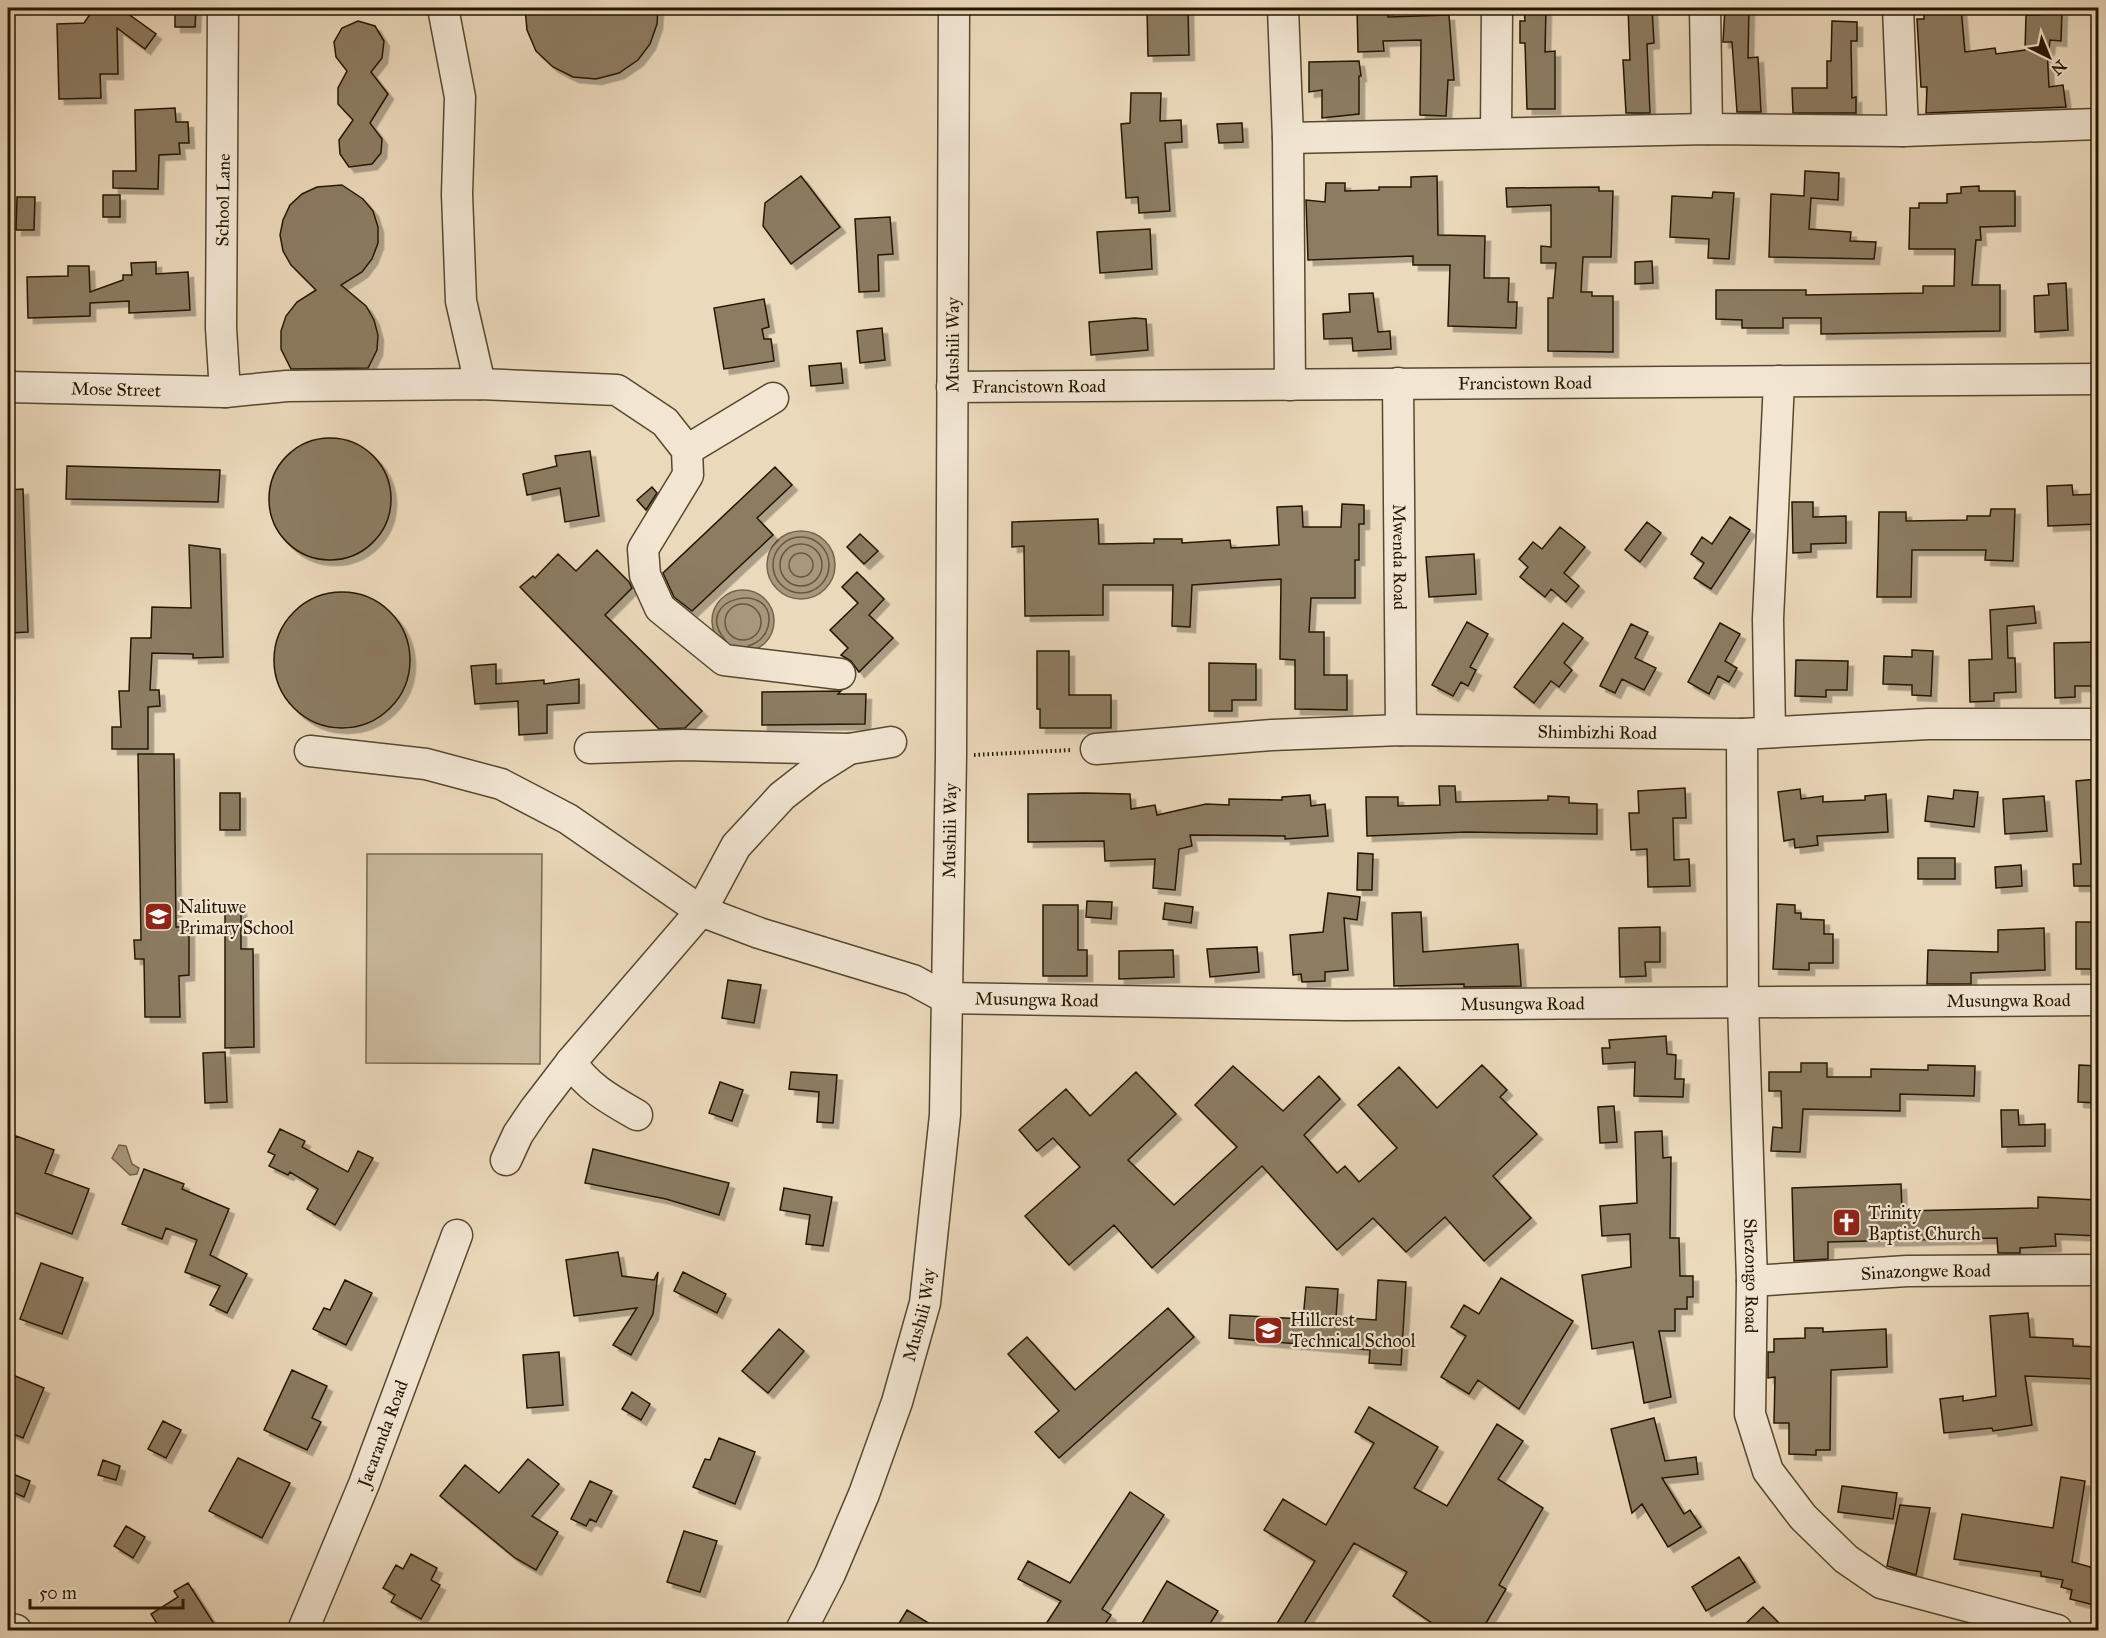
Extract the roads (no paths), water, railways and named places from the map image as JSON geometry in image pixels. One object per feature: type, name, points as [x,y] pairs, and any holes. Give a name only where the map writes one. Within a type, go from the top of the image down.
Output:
[{"type":"street","name":"School Lane","points":[[223,8],[221,328],[225,392]]},
{"type":"street","points":[[443,8],[460,98],[457,194],[461,301],[480,384]]},
{"type":"street","name":"Mushili Way","points":[[801,1630],[830,1574],[864,1494],[897,1402],[925,1303],[945,1115],[951,756],[954,8]]},
{"type":"street","points":[[1283,8],[1288,138],[1290,386]]},
{"type":"street","points":[[1496,132],[1497,8]]},
{"type":"street","points":[[1705,8],[1707,129]]},
{"type":"street","points":[[1898,8],[1903,131]]},
{"type":"street","points":[[1288,138],[1707,129],[1903,131],[2098,124]]},
{"type":"street","name":"Francistown Road","points":[[952,387],[2098,379]]},
{"type":"street","name":"Shezongo Road","points":[[1779,381],[1768,619],[1756,733],[1743,1003],[1752,1281],[1750,1414],[1768,1471],[1803,1517],[1846,1559],[1881,1583],[2057,1630]]},
{"type":"street","name":"Mwenda Road","points":[[1398,383],[1401,730]]},
{"type":"street","name":"Mose Street","points":[[8,387],[225,392],[287,386],[480,384],[617,390],[665,422],[687,450]]},
{"type":"street","points":[[773,398],[687,450],[688,475],[643,549],[645,575],[660,608],[724,660],[840,674]]},
{"type":"street","name":"Shimbizhi Road","points":[[1096,749],[1272,735],[1401,730],[1756,733],[1928,724],[2098,724]]},
{"type":"street","points":[[590,748],[683,745],[849,749],[891,742]]},
{"type":"street","points":[[506,1160],[518,1134],[571,1062],[701,911],[736,846],[782,796],[849,749]]},
{"type":"street","points":[[310,750],[426,764],[501,784],[568,819],[701,911],[759,933],[913,980],[946,998]]},
{"type":"street","name":"Musungwa Road","points":[[946,998],[1345,1005],[2098,1000]]},
{"type":"street","points":[[571,1062],[582,1079],[637,1115]]},
{"type":"street","name":"Jacaranda Road","points":[[303,1630],[364,1484],[457,1235]]},
{"type":"street","name":"Sinazongwe Road","points":[[1752,1281],[1907,1271],[2098,1270]]},
{"type":"street","points":[[8,1628],[16,1630]]},
{"type":"water","points":[[794,531],[808,531],[820,536],[830,546],[835,565],[830,584],[820,594],[808,599],[794,599],[782,594],[772,584],[767,572],[767,558],[772,546],[782,536]]},
{"type":"water","points":[[743,590],[760,595],[765,599],[769,604],[774,621],[769,638],[765,643],[760,647],[743,652],[726,647],[721,643],[717,638],[712,621],[717,604],[721,599],[726,595]]},
{"type":"water","points":[[119,1145],[126,1146],[132,1164],[139,1168],[137,1174],[130,1175],[112,1158]]},
{"type":"place","name":"Nalituwe Primary School","points":[[158,917]]},
{"type":"place","name":"Trinity Baptist Church","points":[[1847,1223]]},
{"type":"place","name":"Hillcrest Technical School","points":[[1269,1330]]}]
